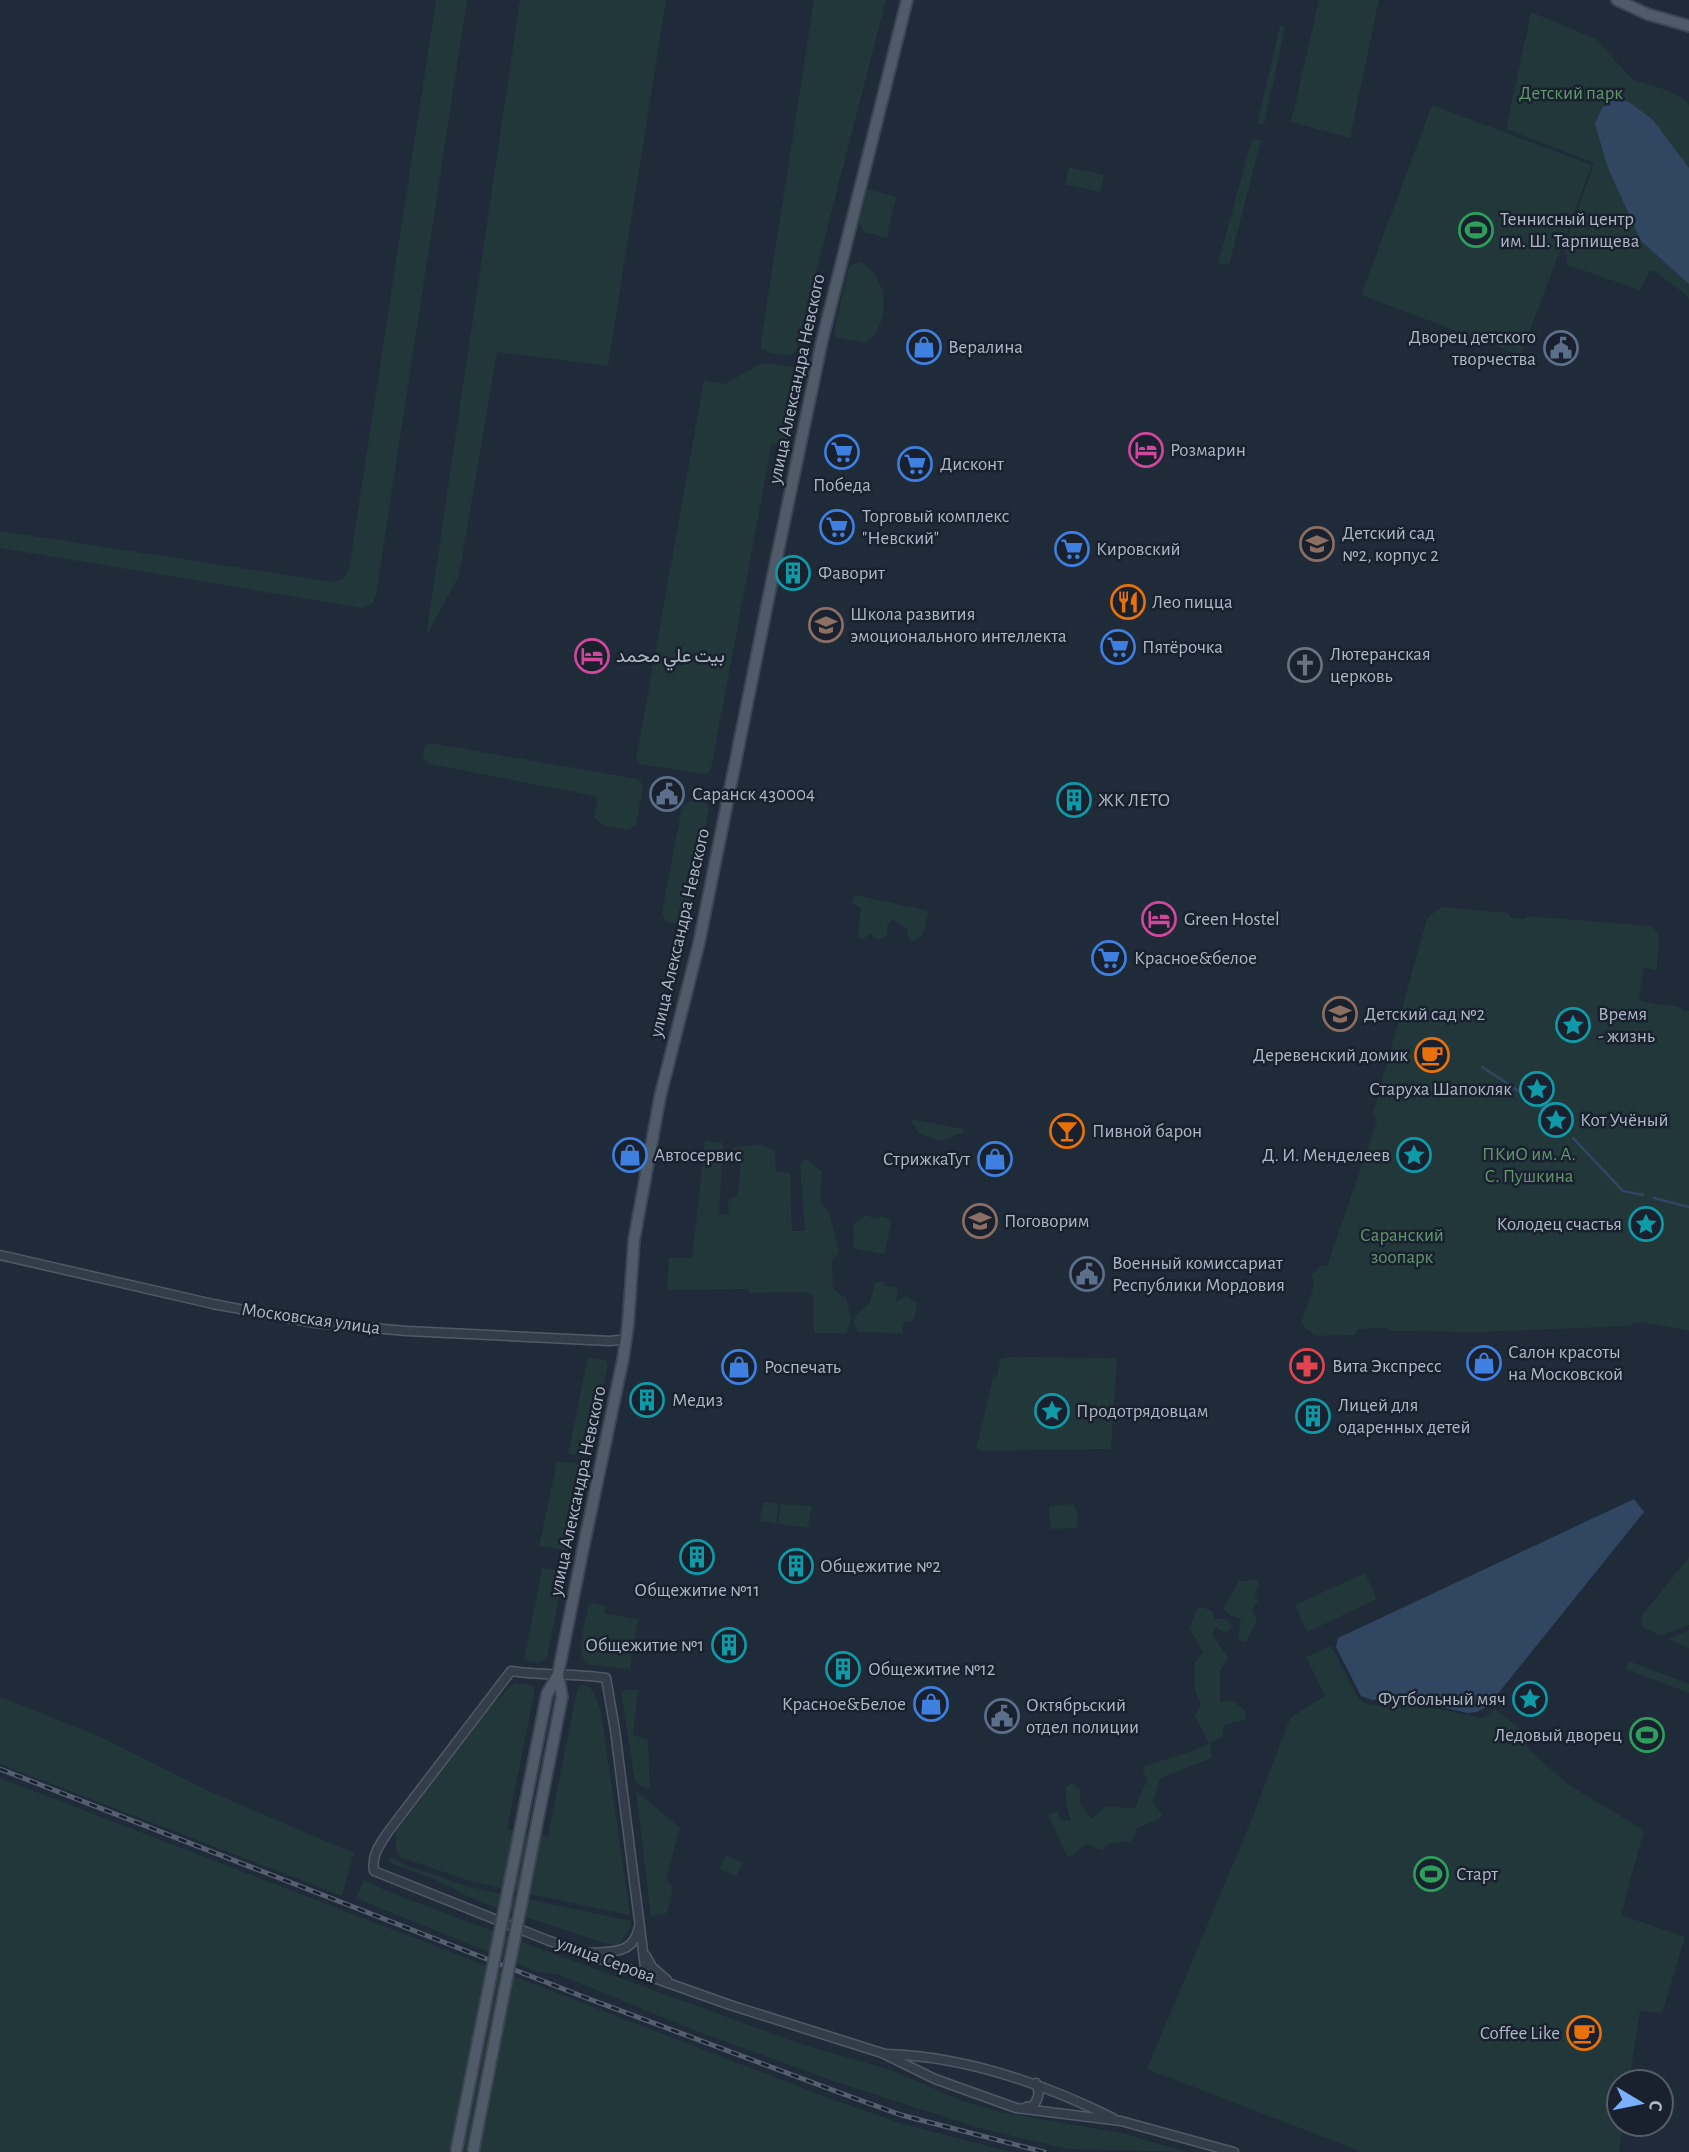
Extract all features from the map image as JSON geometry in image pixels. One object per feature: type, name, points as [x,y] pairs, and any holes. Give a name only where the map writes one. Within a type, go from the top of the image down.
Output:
[{"type":"main road","name":"улица Александра Невского","points":[[558,1674],[627,1339],[634,1240],[660,1097],[699,943],[822,341],[907,0]]},
{"type":"main road","points":[[1617,0],[1647,14],[1689,26]]},
{"type":"main road","points":[[456,2152],[547,1694],[558,1674]]},
{"type":"main road","points":[[473,2152],[562,1698],[558,1674]]},
{"type":"street","name":"Московская улица","points":[[0,1255],[213,1304],[315,1323],[407,1331],[610,1341],[627,1339]]},
{"type":"street","name":"улица Серова","points":[[558,1674],[510,1671],[388,1832],[378,1847],[373,1864],[374,1871],[646,1975],[730,2005],[882,2053],[935,2079],[1016,2108],[1121,2121],[1234,2152]]},
{"type":"street","points":[[558,1674],[606,1678],[646,1975]]},
{"type":"street","points":[[585,1953],[627,1948],[637,1934],[640,1920]]},
{"type":"street","points":[[643,1947],[652,1967],[672,1984]]},
{"type":"street","name":"улица Серова","points":[[882,2053],[955,2062],[1035,2082],[1121,2121]]},
{"type":"street","points":[[1016,2108],[1033,2106],[1038,2100],[1039,2090],[1035,2082]]},
{"type":"green space","points":[[436,0],[467,0],[373,603],[361,608],[0,548],[0,531],[333,582],[343,579],[349,569]]},
{"type":"green space","points":[[520,0],[666,0],[608,366],[497,352],[459,576],[426,636]]},
{"type":"green space","points":[[814,0],[886,0],[796,350],[793,354],[781,355],[761,348],[761,341]]},
{"type":"green space","points":[[1319,0],[1379,0],[1350,138],[1291,122]]},
{"type":"green space","name":"Детский парк","points":[[1531,12],[1596,39],[1632,79],[1666,90],[1689,105],[1689,300],[1684,293],[1654,271],[1649,272],[1640,290],[1567,265],[1567,255],[1563,252],[1594,163],[1506,129]]},
{"type":"green space","points":[[1280,26],[1285,27],[1264,125],[1257,124]]},
{"type":"green space","name":"Теннисный центр им. Ш. Тарпищева","points":[[1432,105],[1592,165],[1521,355],[1361,295]]},
{"type":"green space","points":[[1252,139],[1261,140],[1229,265],[1218,263]]},
{"type":"green space","points":[[1069,167],[1104,175],[1100,192],[1065,184]]},
{"type":"green space","points":[[867,189],[897,197],[887,238],[864,232],[859,224]]},
{"type":"green space","points":[[861,262],[877,278],[884,301],[880,324],[866,343],[836,337],[834,332],[849,266]]},
{"type":"green space","points":[[762,363],[805,368],[788,446],[772,443],[711,769],[704,774],[639,764],[636,760],[704,380],[725,384]]},
{"type":"green space","points":[[430,743],[637,779],[643,787],[636,825],[628,830],[600,823],[594,816],[597,801],[595,796],[429,764],[423,758],[425,745]]},
{"type":"green space","points":[[690,801],[705,802],[709,809],[687,919],[679,924],[666,922],[662,912],[682,806]]},
{"type":"green space","points":[[855,895],[929,911],[923,934],[914,941],[909,940],[907,929],[893,919],[887,925],[887,936],[878,940],[870,934],[862,940],[858,936],[861,908],[852,903]]},
{"type":"green space","name":"ПКиО им. А. С. Пушкина","points":[[1442,907],[1508,913],[1511,918],[1525,919],[1527,916],[1650,926],[1659,934],[1657,970],[1644,967],[1639,1000],[1689,1011],[1689,1331],[1634,1322],[1630,1326],[1481,1332],[1358,1329],[1355,1335],[1315,1336],[1301,1323],[1314,1286],[1312,1275],[1321,1265],[1327,1266],[1377,1121],[1373,1113],[1426,922],[1429,916]]},
{"type":"green space","points":[[910,1119],[964,1129],[963,1134],[943,1140],[934,1139],[919,1134]]},
{"type":"green space","points":[[705,1140],[723,1143],[719,1214],[729,1214],[728,1201],[737,1195],[741,1166],[729,1158],[733,1148],[759,1144],[775,1150],[776,1172],[790,1173],[792,1231],[805,1231],[800,1165],[805,1158],[822,1171],[820,1203],[829,1212],[839,1252],[832,1261],[833,1289],[846,1298],[851,1318],[847,1333],[814,1333],[813,1296],[807,1292],[749,1293],[748,1289],[667,1290],[669,1258],[692,1258]]},
{"type":"green space","points":[[866,1215],[892,1220],[884,1254],[854,1249],[853,1224]]},
{"type":"green space","points":[[883,1281],[884,1286],[898,1289],[896,1302],[907,1296],[917,1303],[912,1322],[903,1322],[902,1333],[858,1332],[854,1324],[856,1315],[869,1304],[875,1283]]},
{"type":"green space","points":[[588,1358],[605,1360],[608,1364],[588,1455],[568,1454]]},
{"type":"green space","points":[[1117,1358],[1111,1449],[976,1449],[993,1378],[997,1376],[1000,1359]]},
{"type":"green space","points":[[557,1461],[585,1465],[566,1550],[539,1546]]},
{"type":"green space","points":[[763,1502],[779,1504],[776,1524],[760,1521]]},
{"type":"green space","points":[[781,1504],[812,1506],[808,1528],[778,1524]]},
{"type":"green space","points":[[1072,1504],[1078,1515],[1076,1528],[1051,1529],[1051,1506]]},
{"type":"green space","points":[[1689,1557],[1689,1625],[1661,1636],[1644,1628],[1641,1621],[1643,1614]]},
{"type":"green space","points":[[542,1568],[564,1571],[547,1658],[538,1663],[524,1660]]},
{"type":"green space","points":[[1365,1573],[1377,1599],[1307,1632],[1295,1605]]},
{"type":"green space","points":[[1257,1580],[1259,1586],[1255,1594],[1258,1601],[1252,1610],[1257,1621],[1246,1642],[1238,1639],[1241,1619],[1230,1615],[1223,1608],[1239,1581]]},
{"type":"green space","points":[[589,1603],[606,1606],[605,1614],[638,1619],[630,1669],[586,1664],[581,1643]]},
{"type":"green space","points":[[1199,1606],[1212,1611],[1214,1619],[1225,1619],[1233,1626],[1226,1633],[1216,1627],[1212,1634],[1228,1658],[1220,1671],[1220,1702],[1232,1700],[1245,1711],[1245,1720],[1224,1725],[1222,1737],[1210,1743],[1212,1758],[1160,1778],[1153,1803],[1162,1814],[1160,1819],[1137,1828],[1132,1841],[1108,1844],[1102,1850],[1087,1844],[1068,1858],[1048,1815],[1057,1811],[1061,1820],[1071,1821],[1066,1803],[1066,1787],[1072,1783],[1080,1789],[1080,1804],[1091,1819],[1107,1807],[1135,1808],[1147,1780],[1142,1767],[1209,1743],[1195,1716],[1201,1704],[1195,1689],[1195,1663],[1203,1652],[1189,1628]]},
{"type":"green space","points":[[1689,1630],[1689,1648],[1668,1639]]},
{"type":"green space","name":"Старт","points":[[1331,1646],[1358,1698],[1366,1704],[1378,1706],[1411,1703],[1481,1718],[1495,1709],[1527,1734],[1525,1740],[1528,1749],[1569,1785],[1644,1830],[1621,1915],[1685,1937],[1662,2013],[1640,2011],[1631,2068],[1605,2068],[1605,2138],[1621,2138],[1619,2152],[1362,2152],[1147,2069],[1253,1816],[1290,1718],[1325,1696],[1306,1657]]},
{"type":"green space","points":[[1629,1661],[1689,1684],[1689,1693],[1626,1669]]},
{"type":"green space","points":[[516,1683],[530,1685],[534,1688],[534,1695],[507,1829],[548,1837],[577,1689],[582,1684],[590,1688],[601,1712],[630,1915],[473,1882],[400,1857],[396,1848],[396,1832],[496,1699]]},
{"type":"green space","points":[[638,1690],[633,1735],[648,1740],[650,1788],[644,1788],[635,1781],[621,1692]]},
{"type":"green space","points":[[0,1697],[101,1737],[213,1793],[354,1853],[342,1896],[0,1764]]},
{"type":"green space","points":[[0,1778],[829,2098],[900,2123],[1011,2152],[0,2152]]},
{"type":"green space","points":[[636,1791],[680,1828],[666,1879],[673,1887],[667,1913],[651,1916]]},
{"type":"green space","points":[[726,1855],[743,1863],[736,1876],[719,1869]]},
{"type":"green space","points":[[390,1857],[408,1866],[470,1887],[631,1921],[631,1926],[619,1945],[607,1944],[467,1896],[434,1879],[393,1864],[389,1860]]},
{"type":"green space","points":[[364,1880],[541,1949],[801,2044],[891,2070],[962,2101],[1000,2112],[1121,2133],[1188,2152],[1067,2149],[979,2128],[836,2082],[691,2029],[557,1974],[537,1972],[356,1898]]},
{"type":"water","points":[[1615,98],[1629,102],[1653,120],[1689,168],[1689,284],[1641,241],[1608,168],[1595,124],[1602,108]]},
{"type":"water","points":[[1546,1101],[1558,1116],[1556,1120],[1544,1117],[1537,1103]]},
{"type":"water","points":[[1634,1499],[1644,1512],[1488,1706],[1468,1713],[1406,1699],[1372,1700],[1361,1696],[1336,1647],[1338,1638]]},
{"type":"waterway","points":[[1482,1067],[1537,1103]]},
{"type":"waterway","points":[[1556,1120],[1567,1131]]},
{"type":"waterway","points":[[1573,1138],[1623,1191],[1643,1195]]},
{"type":"waterway","points":[[1654,1198],[1689,1207]]},
{"type":"railway","points":[[0,1769],[584,1997],[846,2095],[901,2115],[1044,2152]]},
{"type":"place","name":"Теннисный центр им. Ш. Тарпищева","points":[[1476,230]]},
{"type":"place","name":"Вералина","points":[[924,347]]},
{"type":"place","name":"Дворец детского творчества","points":[[1561,348]]},
{"type":"place","name":"Розмарин","points":[[1146,450]]},
{"type":"place","name":"Победа","points":[[842,452]]},
{"type":"place","name":"Дисконт","points":[[915,464]]},
{"type":"place","name":"Торговый комплекс \"Невский\"","points":[[837,527]]},
{"type":"place","name":"Детский сад №2, корпус 2","points":[[1317,544]]},
{"type":"place","name":"Кировский","points":[[1072,549]]},
{"type":"place","name":"Фаворит","points":[[793,573]]},
{"type":"place","name":"Лео пицца","points":[[1128,602]]},
{"type":"place","name":"Школа развития эмоционального интеллекта","points":[[826,625]]},
{"type":"place","name":"Пятёрочка","points":[[1118,647]]},
{"type":"place","name":"بيت علي محمد","points":[[592,656]]},
{"type":"place","name":"Лютеранская церковь","points":[[1305,665]]},
{"type":"place","name":"Саранск 430004","points":[[667,794]]},
{"type":"place","name":"ЖК ЛЕТО","points":[[1074,800]]},
{"type":"place","name":"Green Hostel","points":[[1159,919]]},
{"type":"place","name":"Красное&белое","points":[[1109,958]]},
{"type":"place","name":"Детский сад №2","points":[[1340,1014]]},
{"type":"place","name":"Время - жизнь","points":[[1573,1025]]},
{"type":"place","name":"Деревенский домик","points":[[1432,1055]]},
{"type":"place","name":"Старуха Шапокляк","points":[[1537,1089]]},
{"type":"place","name":"Кот Учёный","points":[[1556,1120]]},
{"type":"place","name":"Пивной барон","points":[[1067,1131]]},
{"type":"place","name":"Автосервис","points":[[630,1155]]},
{"type":"place","name":"Д. И. Менделеев","points":[[1414,1155]]},
{"type":"place","name":"СтрижкаТут","points":[[995,1159]]},
{"type":"place","name":"Поговорим","points":[[980,1221]]},
{"type":"place","name":"Колодец счастья","points":[[1646,1224]]},
{"type":"place","name":"Военный комиссариат Республики Мордовия","points":[[1087,1274]]},
{"type":"place","name":"Салон красоты на Московской","points":[[1484,1363]]},
{"type":"place","name":"Вита Экспресс","points":[[1307,1366]]},
{"type":"place","name":"Роспечать","points":[[739,1367]]},
{"type":"place","name":"Медиз","points":[[647,1400]]},
{"type":"place","name":"Продотрядовцам","points":[[1052,1411]]},
{"type":"place","name":"Лицей для одаренных детей","points":[[1313,1416]]},
{"type":"place","name":"Общежитие №11","points":[[697,1557]]},
{"type":"place","name":"Общежитие №2","points":[[796,1566]]},
{"type":"place","name":"Общежитие №1","points":[[729,1645]]},
{"type":"place","name":"Общежитие №12","points":[[843,1669]]},
{"type":"place","name":"Футбольный мяч","points":[[1530,1699]]},
{"type":"place","name":"Красное&Белое","points":[[931,1704]]},
{"type":"place","name":"Октябрьский отдел полиции","points":[[1002,1716]]},
{"type":"place","name":"Ледовый дворец","points":[[1647,1735]]},
{"type":"place","name":"Старт","points":[[1431,1874]]},
{"type":"place","name":"Coffee Like","points":[[1584,2033]]},
{"type":"park label","name":"Саранский зоопарк","points":[[1402,1246]]}]
